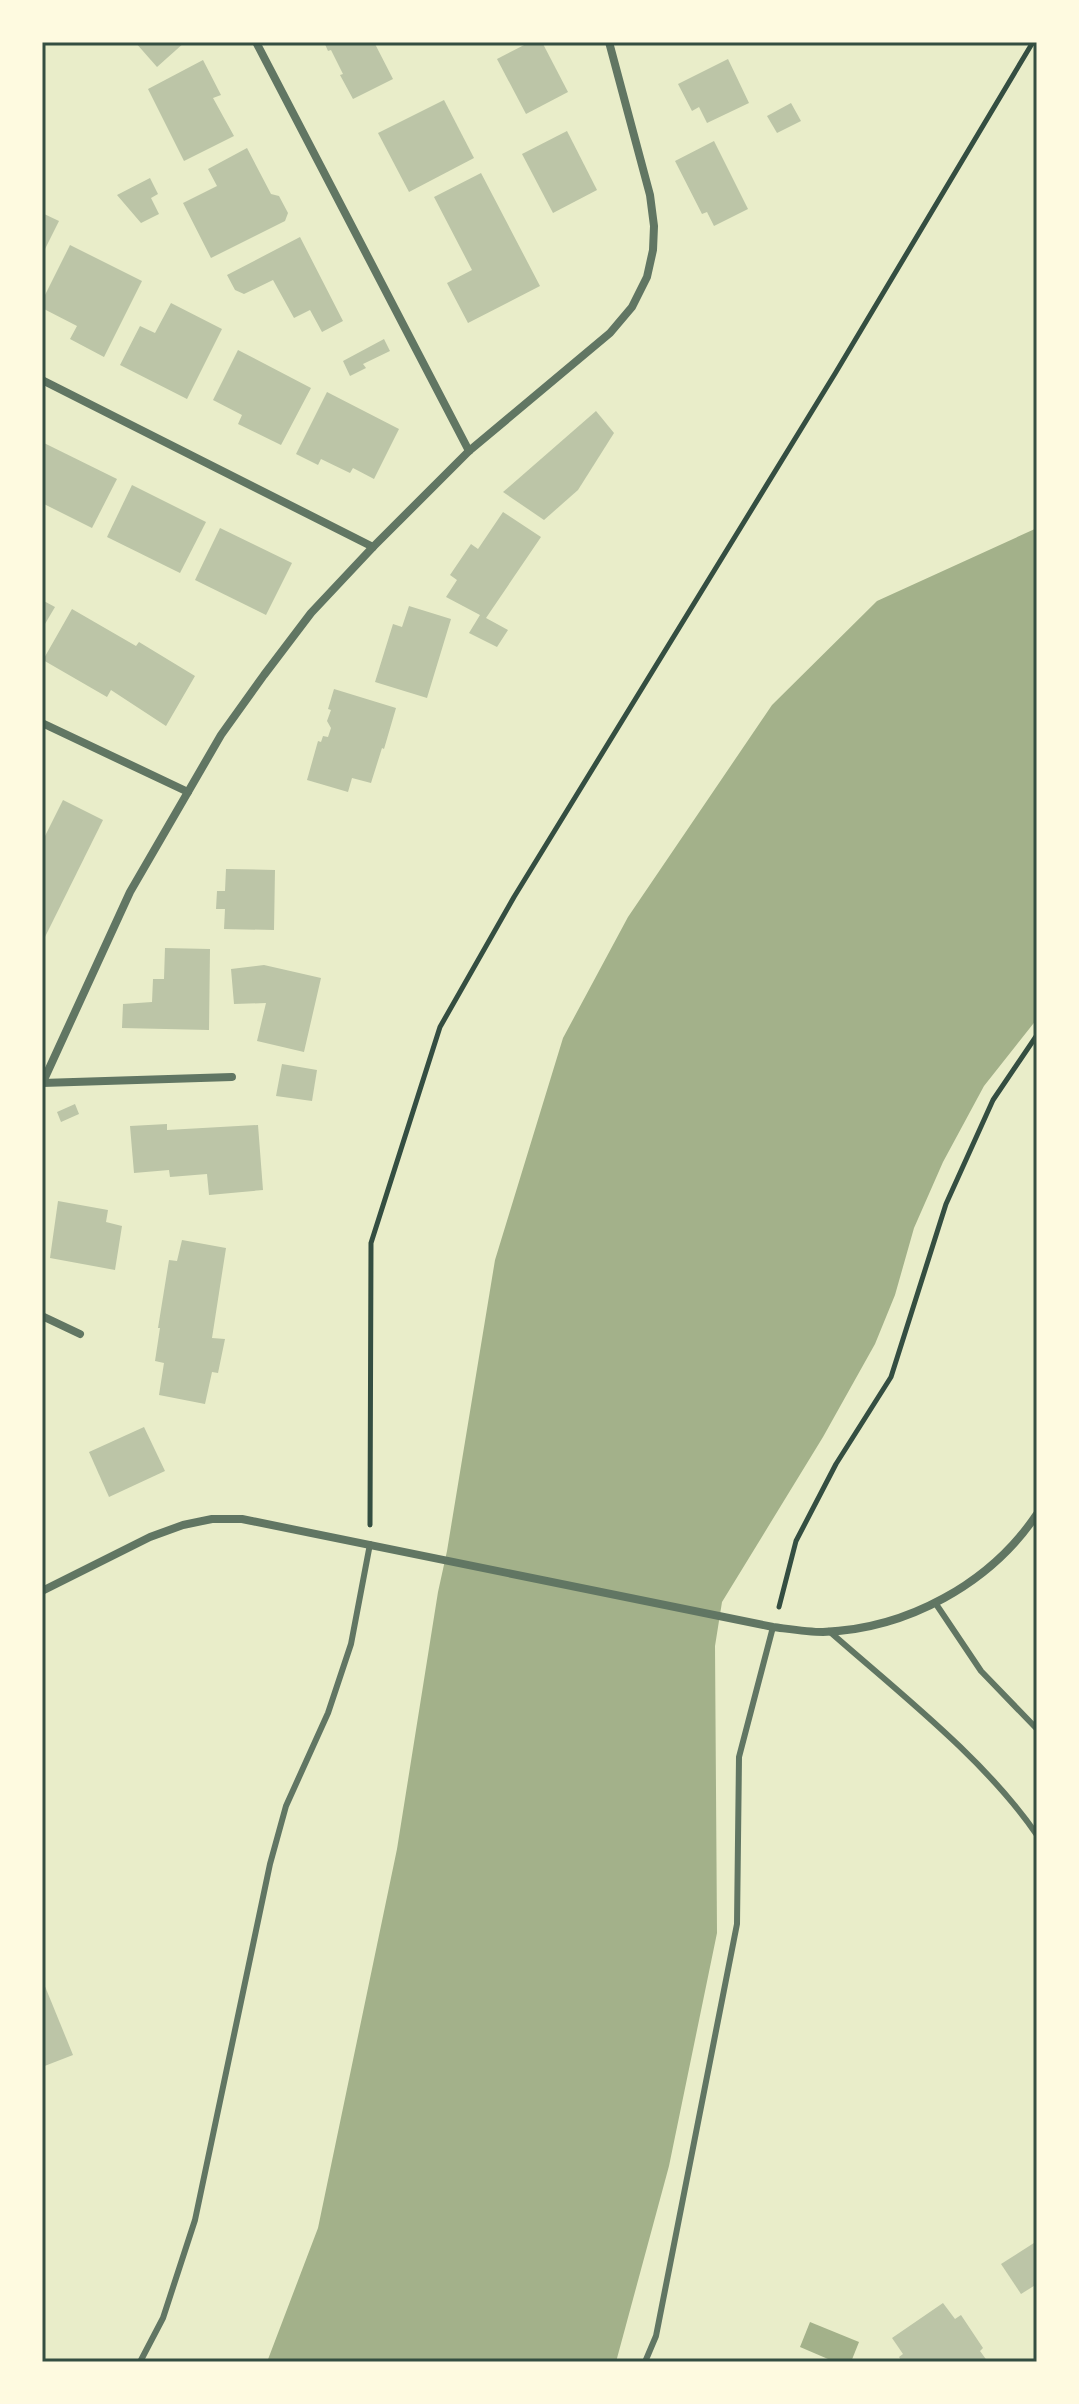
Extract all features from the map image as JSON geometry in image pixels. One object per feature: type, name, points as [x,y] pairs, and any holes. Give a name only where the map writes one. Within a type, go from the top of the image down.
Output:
[{"type":"street","points":[[256,42],[469,451]]},
{"type":"street","points":[[232,1077],[42,1084],[130,892],[221,735],[311,613],[469,451],[610,333],[632,307],[647,277],[654,226],[650,195],[609,42]]},
{"type":"street","points":[[42,380],[373,547]]},
{"type":"street","points":[[42,723],[188,792]]},
{"type":"street","points":[[42,1316],[80,1334]]},
{"type":"street","points":[[42,1591],[150,1537],[183,1525],[212,1519],[242,1519],[725,1618],[773,1627],[829,1631],[861,1628],[936,1604],[964,1586],[1010,1547],[1037,1514]]},
{"type":"lane","points":[[140,2362],[163,2318],[195,2220],[270,1864],[286,1806],[328,1713],[351,1644],[370,1544]]},
{"type":"lane","points":[[936,1604],[981,1671],[1037,1729]]},
{"type":"lane","points":[[645,2362],[656,2336],[737,1924],[739,1757],[773,1627]]},
{"type":"lane","points":[[829,1631],[972,1759],[1021,1811],[1037,1835]]},
{"type":"path","points":[[370,1544],[371,1243],[440,1027],[514,897],[828,386],[1033,42]]},
{"type":"path","points":[[773,1627],[796,1541],[836,1464],[891,1377],[946,1204],[993,1100],[1037,1035]]},
{"type":"shaded area","points":[[1037,528],[1037,1019],[984,1086],[943,1162],[914,1228],[895,1295],[875,1344],[823,1437],[722,1602],[715,1646],[717,1933],[669,2166],[616,2362],[267,2362],[318,2228],[397,1849],[495,1260],[563,1038],[628,917],[772,705],[877,601]]},
{"type":"shaded area","points":[[810,2322],[859,2342],[851,2362],[835,2362],[800,2347]]},
{"type":"building","points":[[135,42],[185,42],[157,67]]},
{"type":"building","points":[[324,42],[374,42],[393,79],[353,99],[331,50],[328,51]]},
{"type":"building","points":[[530,42],[542,42],[568,92],[526,114],[497,59]]},
{"type":"building","points":[[728,59],[749,103],[707,123],[699,107],[692,111],[678,84]]},
{"type":"building","points":[[203,60],[221,95],[213,98],[234,136],[184,161],[148,89]]},
{"type":"building","points":[[444,100],[474,158],[409,192],[378,133]]},
{"type":"building","points":[[791,103],[801,121],[777,133],[767,116]]},
{"type":"building","points":[[567,131],[597,190],[553,213],[522,154]]},
{"type":"building","points":[[714,141],[748,209],[714,226],[707,212],[702,214],[675,161]]},
{"type":"building","points":[[247,148],[271,194],[279,196],[288,213],[285,221],[211,258],[183,203],[217,186],[208,169]]},
{"type":"building","points":[[481,173],[540,286],[468,323],[447,283],[472,270],[434,197]]},
{"type":"building","points":[[150,178],[158,194],[151,198],[159,214],[141,223],[117,195]]},
{"type":"building","points":[[42,213],[59,221],[42,255]]},
{"type":"building","points":[[300,237],[343,321],[322,332],[310,310],[294,318],[273,280],[244,294],[235,290],[227,275]]},
{"type":"building","points":[[70,245],[142,281],[104,357],[70,339],[77,326],[42,308],[42,301]]},
{"type":"building","points":[[171,303],[222,329],[187,399],[120,365],[140,326],[155,333]]},
{"type":"building","points":[[384,339],[390,351],[363,364],[366,368],[350,376],[343,361]]},
{"type":"building","points":[[238,350],[311,388],[281,445],[238,424],[242,415],[213,400]]},
{"type":"building","points":[[327,392],[399,429],[374,479],[353,468],[350,473],[321,459],[318,465],[296,454]]},
{"type":"building","points":[[596,411],[614,433],[578,490],[544,520],[503,492]]},
{"type":"building","points":[[44,443],[117,479],[92,528],[42,503]]},
{"type":"building","points":[[132,485],[206,522],[180,573],[107,537]]},
{"type":"building","points":[[503,512],[541,537],[486,618],[508,630],[497,647],[469,633],[480,615],[446,597],[457,580],[450,575],[471,544],[478,549]]},
{"type":"building","points":[[220,528],[292,563],[266,615],[195,580]]},
{"type":"building","points":[[42,600],[55,607],[42,629]]},
{"type":"building","points":[[409,606],[451,619],[427,698],[375,682],[393,624],[402,627]]},
{"type":"building","points":[[72,609],[136,646],[139,642],[195,676],[166,726],[111,690],[107,697],[43,660]]},
{"type":"building","points":[[334,689],[396,708],[371,783],[352,778],[348,792],[307,780],[318,741],[321,742],[323,736],[328,737],[331,728],[327,721]]},
{"type":"building","points":[[63,800],[103,820],[42,943],[42,842]]},
{"type":"building","points":[[226,869],[275,870],[274,930],[224,929],[225,909],[216,909],[217,891],[225,891]]},
{"type":"building","points":[[165,948],[210,949],[209,1030],[122,1028],[123,1004],[152,1002],[153,979],[164,979]]},
{"type":"building","points":[[264,965],[321,978],[304,1052],[257,1041],[266,1003],[234,1004],[231,969]]},
{"type":"building","points":[[282,1064],[317,1070],[312,1101],[276,1096]]},
{"type":"building","points":[[75,1104],[79,1114],[61,1122],[57,1112]]},
{"type":"building","points":[[167,1124],[167,1130],[258,1125],[263,1190],[209,1195],[207,1174],[170,1177],[169,1170],[134,1173],[130,1126]]},
{"type":"building","points":[[58,1201],[108,1210],[106,1222],[122,1226],[115,1270],[50,1258]]},
{"type":"building","points":[[182,1240],[226,1248],[212,1338],[225,1339],[218,1373],[212,1372],[205,1404],[159,1395],[164,1363],[155,1361],[158,1328],[169,1260],[177,1261]]},
{"type":"building","points":[[144,1427],[165,1471],[109,1497],[89,1452]]},
{"type":"building","points":[[42,1979],[73,2055],[42,2067]]},
{"type":"building","points":[[1037,2241],[1037,2284],[1021,2294],[1001,2264]]},
{"type":"building","points":[[943,2303],[955,2319],[961,2315],[983,2348],[980,2351],[988,2362],[902,2362],[899,2357],[903,2354],[892,2338]]}]
